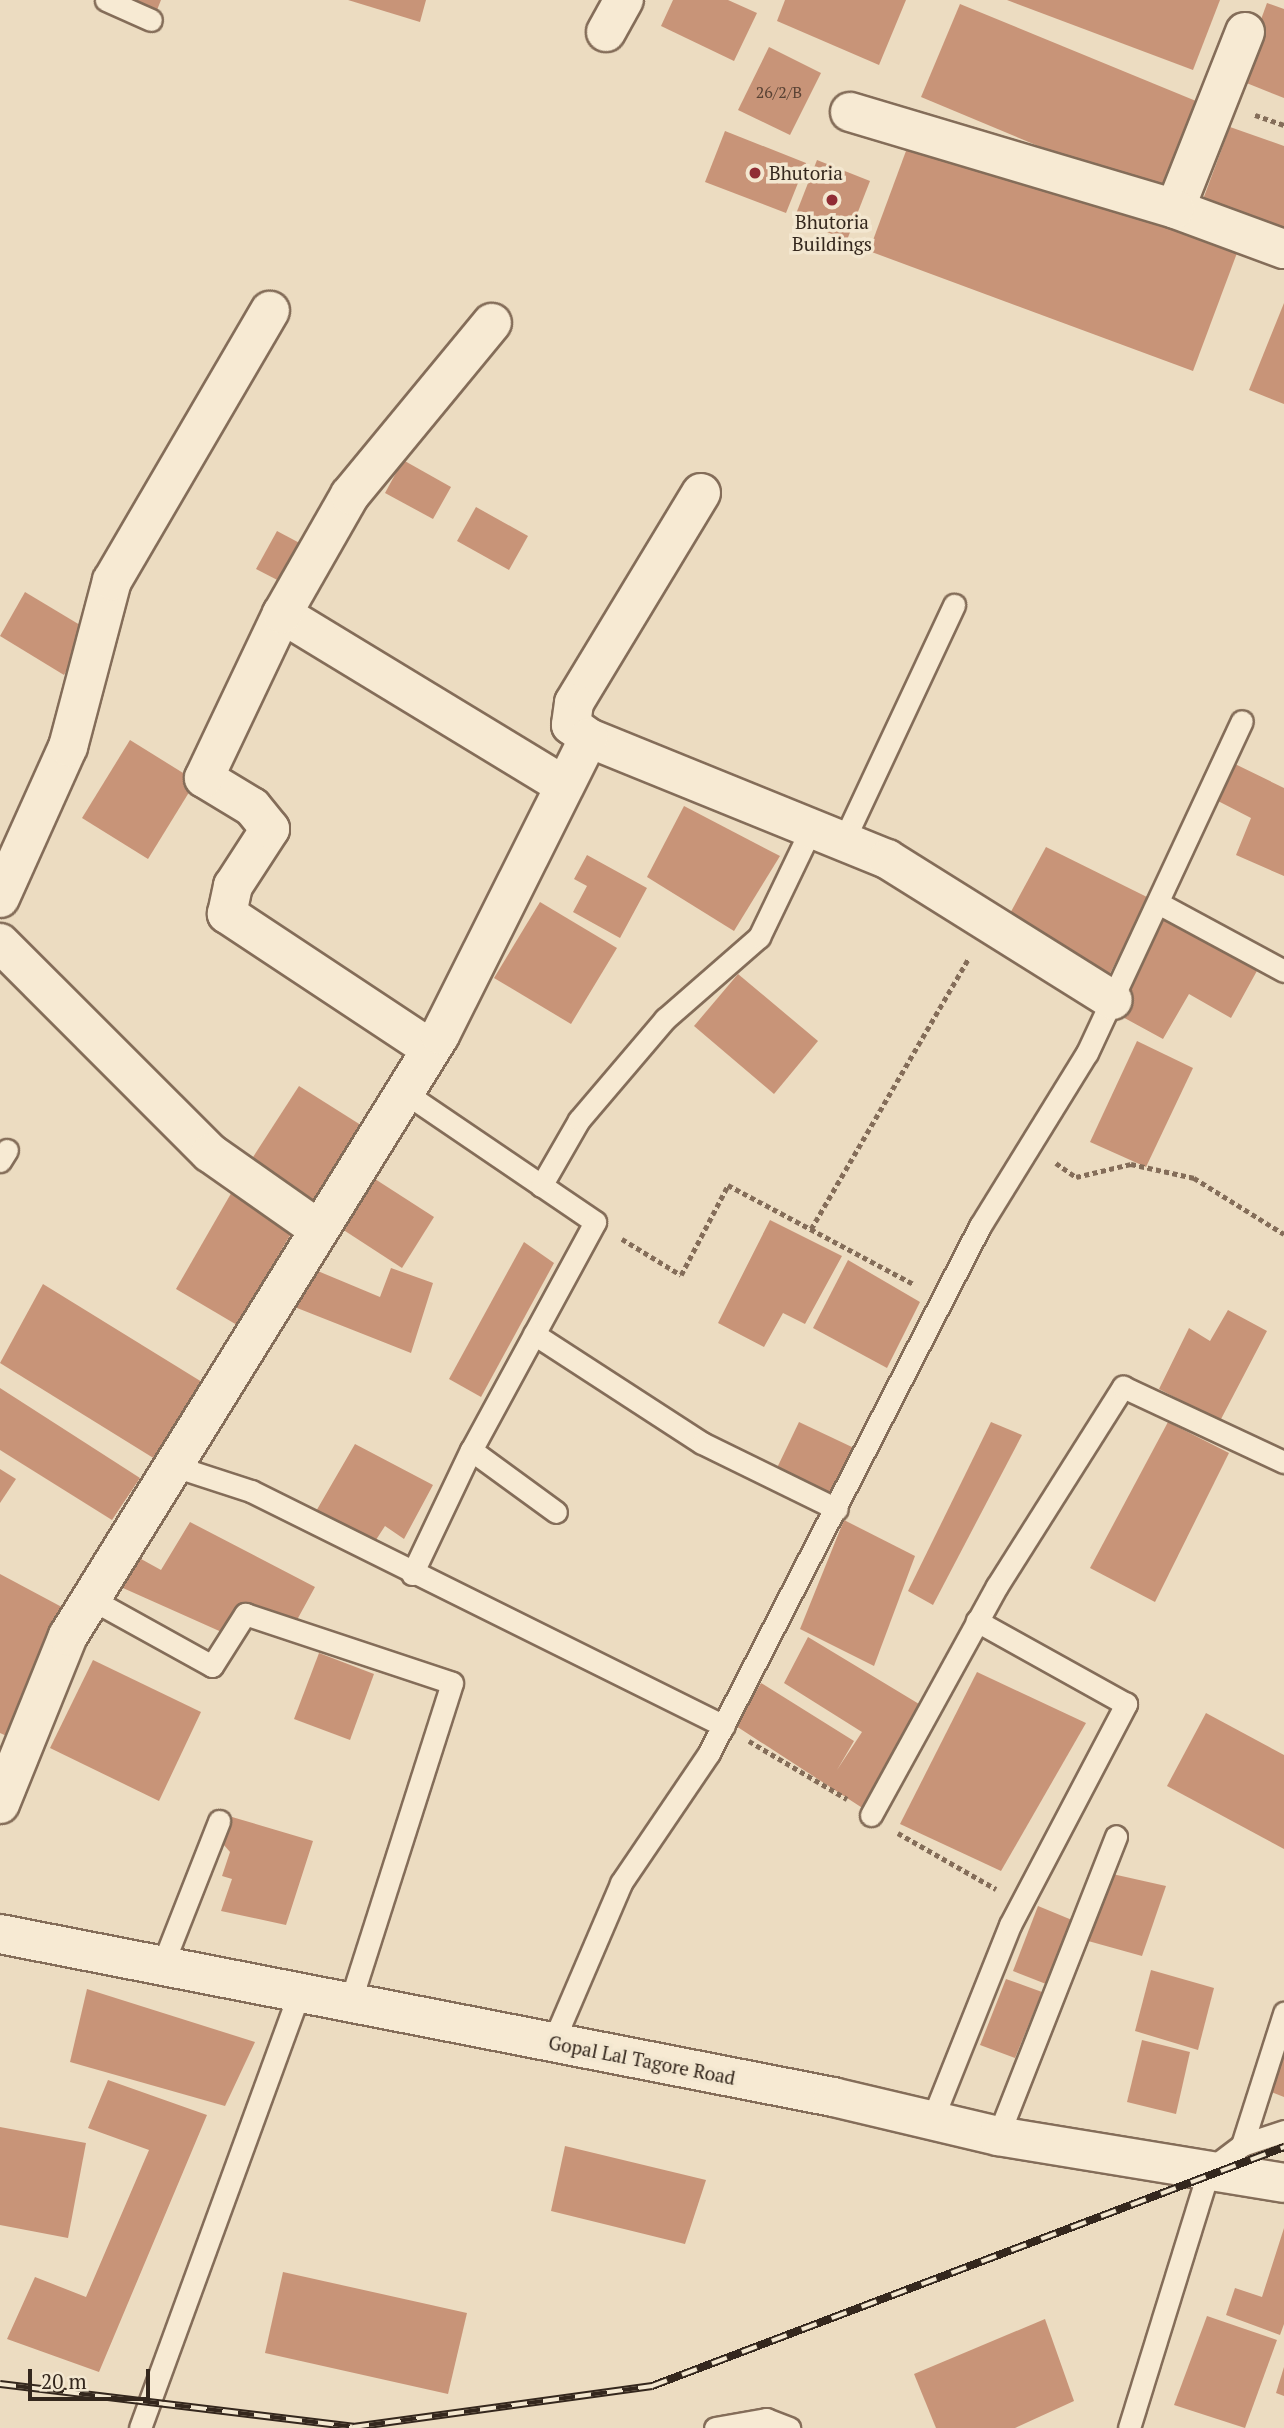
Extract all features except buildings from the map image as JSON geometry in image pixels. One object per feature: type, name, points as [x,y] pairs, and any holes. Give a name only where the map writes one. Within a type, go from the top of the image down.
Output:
[{"type":"street","points":[[1175,209],[1245,32]]},
{"type":"street","points":[[850,113],[1175,209],[1284,249]]},
{"type":"street","points":[[0,898],[68,747],[112,581],[271,311]]},
{"type":"street","points":[[431,1049],[227,914],[233,886],[270,829],[252,807],[204,778],[282,614],[350,495],[492,323]]},
{"type":"street","points":[[701,493],[574,703],[571,725],[589,738],[887,859],[986,926],[1113,1000]]},
{"type":"street","points":[[282,614],[563,785]]},
{"type":"street","points":[[0,1804],[68,1636],[93,1600],[171,1465],[431,1049],[589,738]]},
{"type":"street","points":[[0,943],[209,1153],[318,1229]]},
{"type":"street","name":"Gopal Lal Tagore Road","points":[[0,1934],[553,2042],[998,2136],[1284,2183]]},
{"type":"lane","points":[[106,0],[150,20]]},
{"type":"lane","points":[[541,1186],[579,1119],[665,1020],[759,937],[828,835],[954,605]]},
{"type":"lane","points":[[553,2042],[621,1882],[724,1726],[942,1299],[1113,1000],[1160,905],[1228,740],[1242,721]]},
{"type":"lane","points":[[1160,905],[1284,971]]},
{"type":"lane","points":[[404,1092],[595,1222],[471,1450],[412,1574]]},
{"type":"lane","points":[[534,1334],[702,1443],[837,1509]]},
{"type":"lane","points":[[872,1815],[977,1620],[1123,1387],[1284,1462]]},
{"type":"lane","points":[[471,1450],[556,1512]]},
{"type":"lane","points":[[171,1465],[251,1491],[412,1574],[724,1726]]},
{"type":"lane","points":[[93,1600],[212,1666],[245,1614],[452,1683],[350,2003]]},
{"type":"lane","points":[[932,2120],[1010,1926],[1126,1704],[977,1620]]},
{"type":"lane","points":[[162,1965],[219,1821]]},
{"type":"lane","points":[[998,2136],[1116,1836]]},
{"type":"lane","points":[[140,2428],[299,1993]]},
{"type":"lane","points":[[1242,2145],[1284,2013]]},
{"type":"lane","points":[[1129,2428],[1209,2170],[1242,2145],[1284,2131]]},
{"type":"lane","points":[[715,2428],[766,2419],[789,2428]]},
{"type":"path","points":[[811,1229],[986,926]]},
{"type":"path","points":[[1029,1146],[1076,1177],[1131,1164],[1194,1178],[1284,1234]]},
{"type":"path","points":[[595,1222],[681,1275],[728,1185],[942,1299]]},
{"type":"railway","points":[[0,2384],[353,2427],[652,2386],[1284,2147]]},
{"type":"place","name":"Bhutoria","points":[[755,173]]},
{"type":"place","name":"Bhutoria Buildings","points":[[832,200]]}]
